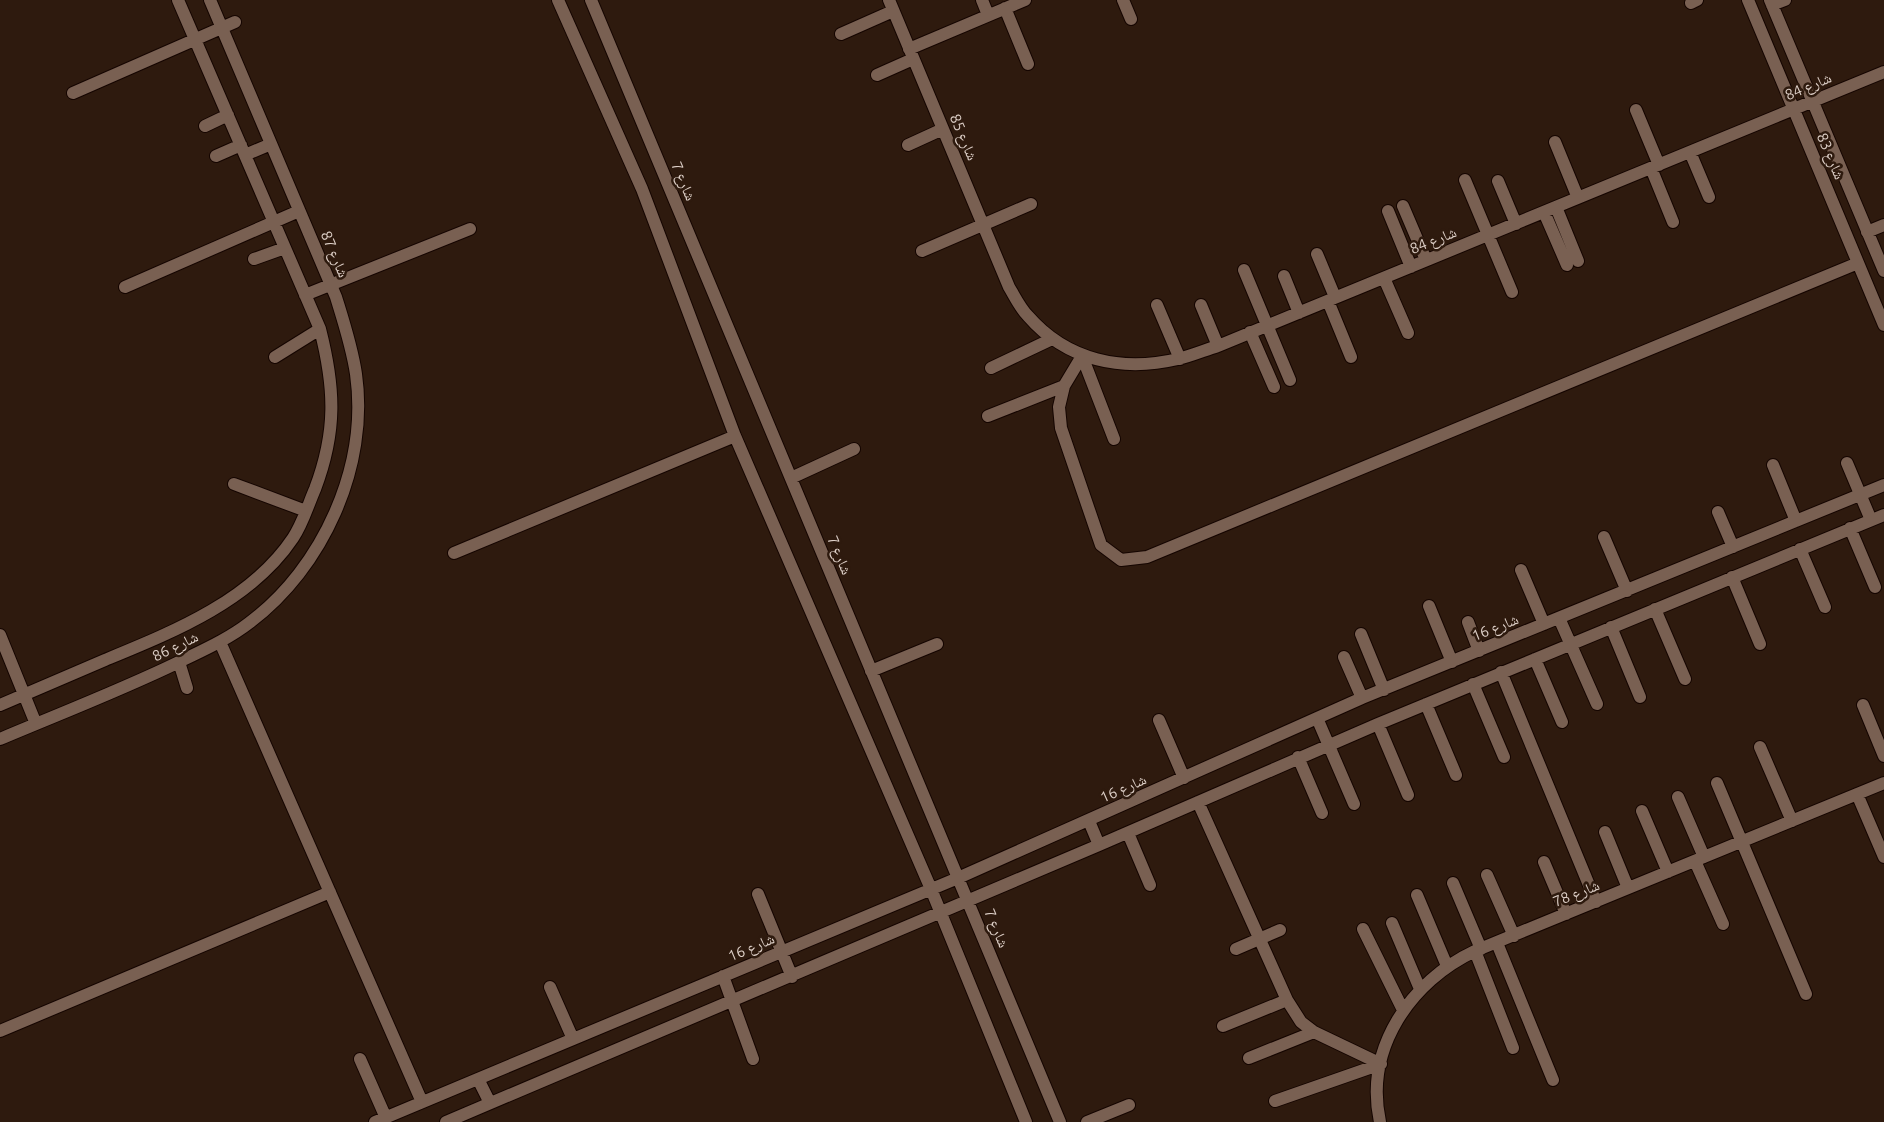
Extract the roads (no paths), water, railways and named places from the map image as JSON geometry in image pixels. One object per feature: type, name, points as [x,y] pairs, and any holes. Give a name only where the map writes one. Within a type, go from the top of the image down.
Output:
[{"type":"street","points":[[178,0],[320,329],[329,364],[332,399],[330,433],[324,465],[304,516],[234,484]]},
{"type":"street","name":"شارع 87","points":[[210,0],[330,285],[349,336],[356,375],[358,416],[353,456],[342,494],[326,531]]},
{"type":"street","points":[[558,0],[642,189],[735,436],[931,889],[1026,1122]]},
{"type":"street","name":"شارع 7","points":[[591,0],[1060,1122]]},
{"type":"street","points":[[982,0],[988,15]]},
{"type":"street","points":[[877,75],[911,54],[988,15],[1024,0]]},
{"type":"street","points":[[1123,0],[1131,19]]},
{"type":"street","name":"شارع 83","points":[[1748,0],[1884,325]]},
{"type":"street","points":[[1771,3],[1785,0]]},
{"type":"street","name":"شارع 83","points":[[1771,3],[1868,232],[1881,254],[1884,271]]},
{"type":"street","points":[[841,34],[891,6]]},
{"type":"street","name":"شارع 85","points":[[891,6],[1009,287]]},
{"type":"street","points":[[1005,8],[1028,64]]},
{"type":"street","points":[[73,93],[235,22]]},
{"type":"street","name":"شارع 84","points":[[1009,287],[1027,316],[1052,339],[1082,356],[1117,364],[1154,364],[1180,359],[1218,346],[1299,313],[1884,72]]},
{"type":"street","points":[[1636,110],[1673,222]]},
{"type":"street","points":[[205,126],[228,115]]},
{"type":"street","points":[[908,145],[943,129]]},
{"type":"street","points":[[1555,142],[1578,198]]},
{"type":"street","points":[[216,156],[271,144]]},
{"type":"street","points":[[1690,152],[1709,197]]},
{"type":"street","points":[[1465,180],[1512,292]]},
{"type":"street","points":[[1498,181],[1516,224]]},
{"type":"street","points":[[922,251],[1031,204]]},
{"type":"street","points":[[1403,206],[1426,260]]},
{"type":"street","points":[[1550,210],[1573,263]]},
{"type":"street","points":[[125,287],[299,211]]},
{"type":"street","points":[[1388,212],[1411,267]]},
{"type":"street","points":[[1868,232],[1884,225]]},
{"type":"street","points":[[305,295],[470,229]]},
{"type":"street","points":[[254,259],[285,248]]},
{"type":"street","points":[[1317,254],[1351,357]]},
{"type":"street","points":[[1082,356],[1064,386],[1059,407],[1060,428],[1101,545],[1121,560],[1147,557],[1858,263]]},
{"type":"street","points":[[1244,270],[1290,380]]},
{"type":"street","points":[[1284,276],[1299,313]]},
{"type":"street","points":[[1384,278],[1408,333]]},
{"type":"street","points":[[1201,304],[1218,346]]},
{"type":"street","points":[[1157,305],[1180,359]]},
{"type":"street","points":[[275,357],[320,329]]},
{"type":"street","points":[[1250,332],[1274,387]]},
{"type":"street","points":[[991,368],[1052,339]]},
{"type":"street","points":[[1082,356],[1114,439]]},
{"type":"street","points":[[988,416],[1064,386]]},
{"type":"street","points":[[454,553],[735,436]]},
{"type":"street","points":[[791,478],[854,449]]},
{"type":"street","points":[[1847,463],[1871,520]]},
{"type":"street","points":[[1773,465],[1796,521]]},
{"type":"street","name":"شارع 16","points":[[381,1120],[958,878],[1362,698],[1884,485]]},
{"type":"street","points":[[1718,512],[1733,547]]},
{"type":"street","name":"شارع 86","points":[[0,705],[137,647],[211,611],[242,590],[270,566],[293,538],[304,516]]},
{"type":"street","points":[[446,1122],[1099,845],[1298,757],[1850,528],[1884,516]]},
{"type":"street","points":[[1850,528],[1875,587]]},
{"type":"street","name":"شارع 86","points":[[0,739],[142,680],[220,642],[249,623],[279,596],[305,566],[326,531]]},
{"type":"street","points":[[1604,537],[1626,590]]},
{"type":"street","points":[[1800,549],[1824,607]]},
{"type":"street","points":[[1521,570],[1544,624]]},
{"type":"street","points":[[1732,577],[1760,644]]},
{"type":"street","points":[[1429,606],[1452,662]]},
{"type":"street","points":[[1655,609],[1685,679]]},
{"type":"street","points":[[1559,618],[1597,704]]},
{"type":"street","points":[[1468,622],[1479,651]]},
{"type":"street","points":[[1611,627],[1640,697]]},
{"type":"street","points":[[1361,634],[1384,690]]},
{"type":"street","points":[[0,635],[36,724]]},
{"type":"street","points":[[220,642],[422,1102]]},
{"type":"street","points":[[871,671],[937,644]]},
{"type":"street","points":[[1344,657],[1362,698]]},
{"type":"street","points":[[1535,659],[1562,722]]},
{"type":"street","points":[[179,662],[187,688]]},
{"type":"street","points":[[1501,672],[1596,902]]},
{"type":"street","points":[[1473,684],[1504,756]]},
{"type":"street","points":[[1426,704],[1456,775]]},
{"type":"street","points":[[1863,705],[1884,756]]},
{"type":"street","points":[[1318,718],[1354,804]]},
{"type":"street","points":[[1159,720],[1184,778]]},
{"type":"street","points":[[1378,724],[1408,795]]},
{"type":"street","points":[[1760,747],[1792,821]]},
{"type":"street","points":[[1298,757],[1322,813]]},
{"type":"street","points":[[1717,783],[1806,994]]},
{"type":"street","name":"شارع 78","points":[[1377,1121],[1377,1092],[1381,1064],[1389,1036],[1403,1010],[1420,989],[1447,966],[1478,950],[1884,783]]},
{"type":"street","points":[[1857,794],[1884,856]]},
{"type":"street","points":[[1678,798],[1723,924]]},
{"type":"street","points":[[1198,802],[1287,1000],[1301,1022],[1314,1032],[1381,1064]]},
{"type":"street","points":[[1642,811],[1668,872]]},
{"type":"street","points":[[1089,821],[1099,845]]},
{"type":"street","points":[[1128,832],[1150,885]]},
{"type":"street","points":[[1605,832],[1628,888]]},
{"type":"street","points":[[1544,862],[1566,914]]},
{"type":"street","points":[[1487,875],[1514,936]]},
{"type":"street","points":[[1453,883],[1513,1048]]},
{"type":"street","points":[[0,1031],[330,892]]},
{"type":"street","points":[[758,894],[792,976]]},
{"type":"street","points":[[1416,895],[1447,966]]},
{"type":"street","points":[[1392,923],[1420,989]]},
{"type":"street","points":[[1363,929],[1403,1010]]},
{"type":"street","points":[[1236,949],[1280,930]]},
{"type":"street","points":[[1496,943],[1553,1080]]},
{"type":"street","points":[[722,976],[753,1059]]},
{"type":"street","points":[[550,987],[573,1039]]},
{"type":"street","points":[[1223,1026],[1287,1000]]},
{"type":"street","points":[[1249,1058],[1314,1032]]},
{"type":"street","points":[[360,1059],[381,1120]]},
{"type":"street","points":[[1275,1101],[1381,1064]]},
{"type":"street","points":[[478,1079],[490,1104]]},
{"type":"street","points":[[1087,1122],[1129,1105]]}]
